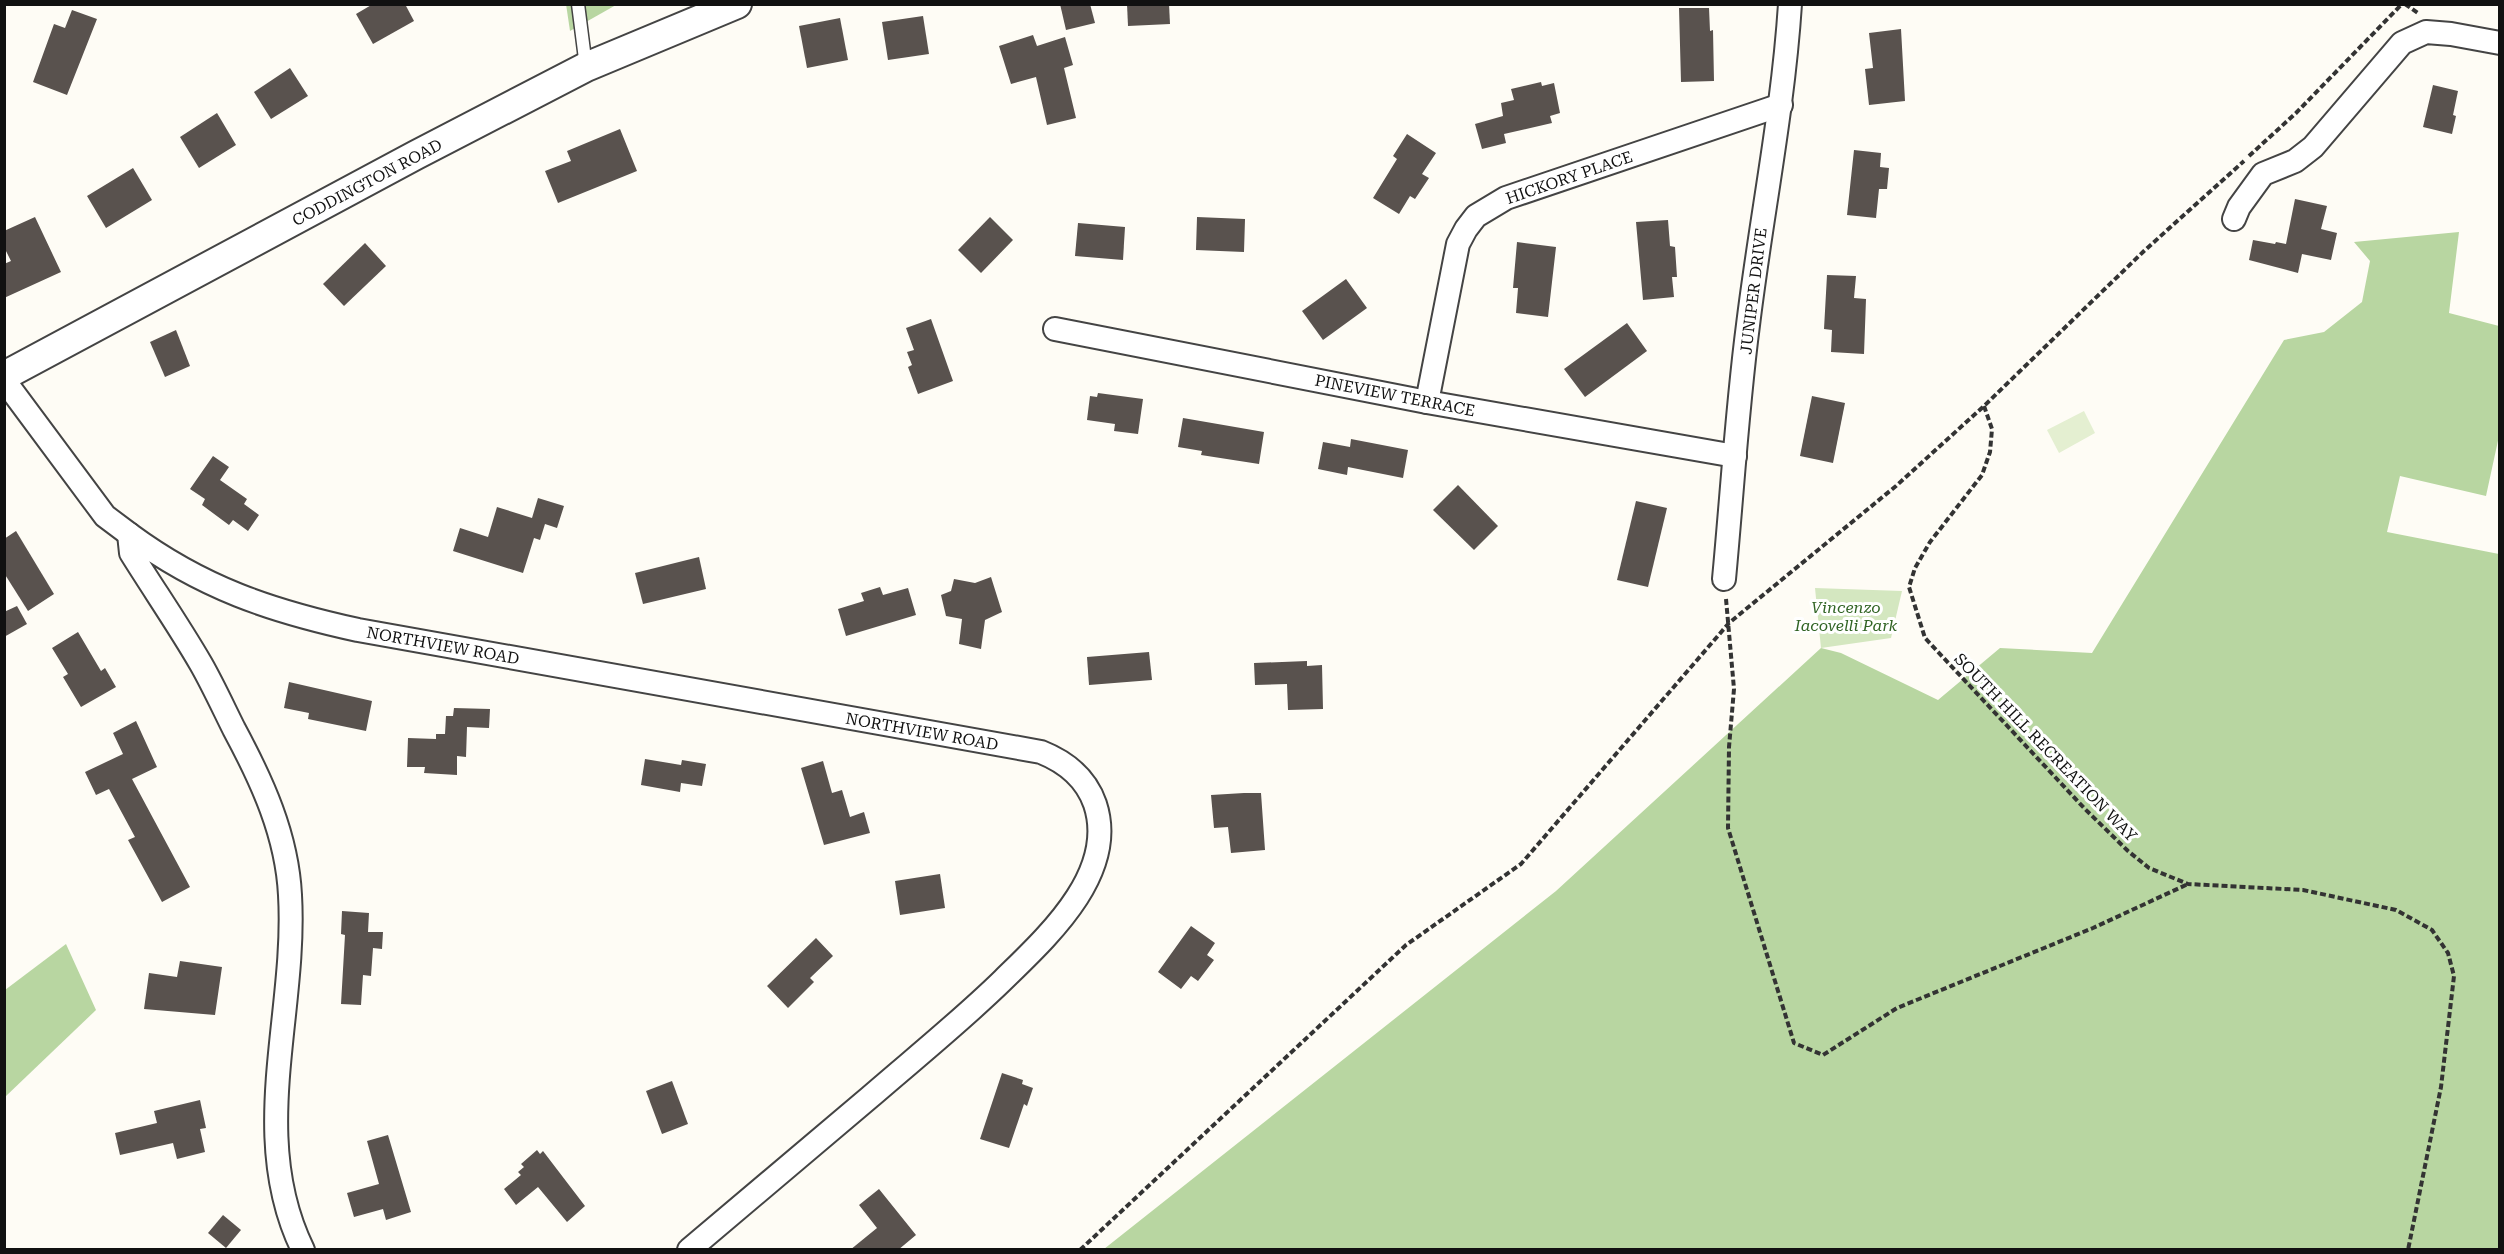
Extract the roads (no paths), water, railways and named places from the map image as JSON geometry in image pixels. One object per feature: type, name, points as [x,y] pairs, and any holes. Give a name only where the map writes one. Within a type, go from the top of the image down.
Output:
[{"type":"street","name":"CODDINGTON ROAD","points":[[4,378],[416,155],[586,67],[737,4]]},
{"type":"street","name":"JUNIPER DRIVE","points":[[1724,579],[1748,327],[1767,184],[1781,105],[1790,4]]},
{"type":"street","points":[[2234,219],[2238,207],[2263,174],[2295,161],[2313,147],[2402,43],[2426,32],[2499,43]]},
{"type":"street","name":"HICKORY PLACE","points":[[1427,402],[1453,260],[1466,229],[1476,216],[1506,198],[1781,105]]},
{"type":"street","name":"PINEVIEW TERRACE","points":[[1055,329],[1427,402],[1736,456]]},
{"type":"street","name":"NORTHVIEW ROAD","points":[[4,378],[105,516],[195,576],[245,599],[296,616],[358,630],[1041,752],[1056,758],[1083,780],[1097,811],[1100,828],[1099,845],[1088,876],[1052,932],[971,1011],[689,1250]]},
{"type":"street","points":[[129,534],[131,553],[201,664],[247,753],[279,828],[290,895],[276,1119],[279,1172],[294,1230],[303,1250]]},
{"type":"lane","points":[[578,4],[586,67]]},
{"type":"park label","name":"Vincenzo Iacovelli Park","points":[[1846,616]]}]
